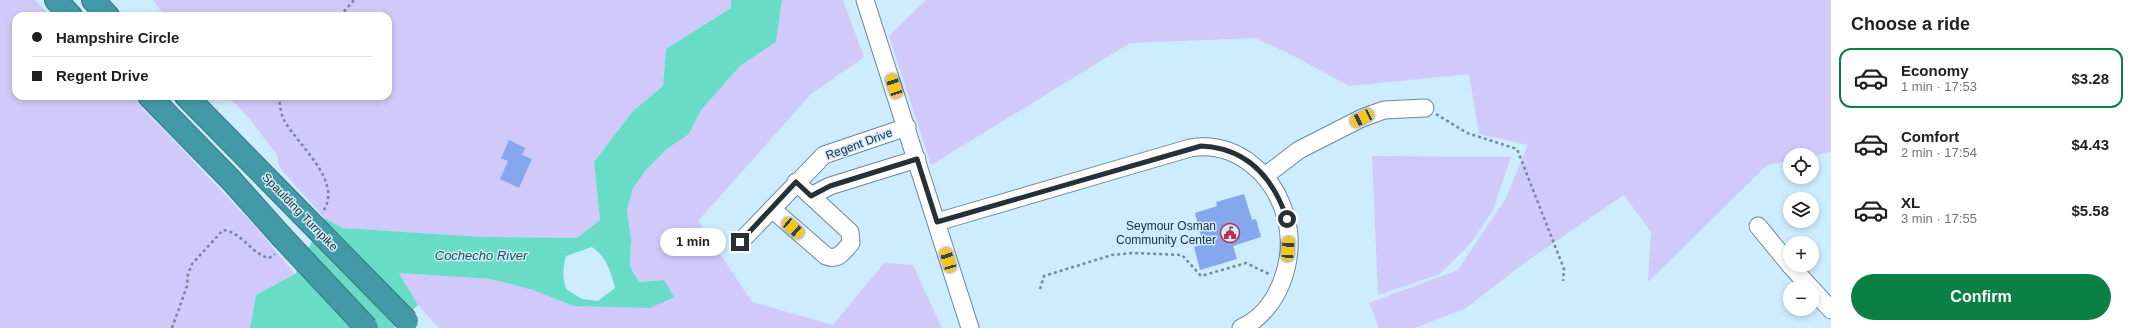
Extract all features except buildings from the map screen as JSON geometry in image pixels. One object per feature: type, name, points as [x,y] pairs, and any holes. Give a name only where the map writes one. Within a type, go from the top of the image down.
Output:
[{"type":"highway","points":[[56,0],[67,12]]},
{"type":"highway","points":[[92,0],[104,12]]},
{"type":"highway","points":[[153,100],[231,180],[367,328]]},
{"type":"highway","name":"Spaulding Turnpike","points":[[190,100],[410,325]]},
{"type":"street","points":[[865,0],[970,328]]},
{"type":"street","points":[[1264,176],[1299,150],[1362,118],[1384,110],[1425,108]]},
{"type":"street","name":"Regent Drive","points":[[740,242],[796,182],[824,155],[907,128]]},
{"type":"street","points":[[937,222],[1201,146],[1223,148],[1235,152],[1246,159],[1264,176],[1275,190],[1287,219],[1289,235],[1286,262],[1278,291],[1271,304],[1248,324],[1240,328]]},
{"type":"street","points":[[811,196],[830,186],[917,159]]},
{"type":"street","points":[[772,209],[826,256],[832,259],[837,257],[850,243],[850,232],[796,182]]},
{"type":"street","points":[[1758,226],[1783,256]]},
{"type":"street","points":[[1796,272],[1804,280]]},
{"type":"street","points":[[1819,297],[1831,310]]},
{"type":"path","points":[[344,12],[354,0]]},
{"type":"path","points":[[279,100],[280,108],[284,119],[309,152],[328,186],[329,204]]},
{"type":"path","points":[[1425,108],[1467,133],[1517,149],[1564,269],[1563,281]]},
{"type":"path","points":[[172,328],[187,286],[188,274],[192,264],[223,230],[232,231]]},
{"type":"path","points":[[1040,289],[1044,276],[1112,255],[1132,253],[1182,255],[1201,276],[1246,263],[1261,270]]},
{"type":"shaded area","points":[[0,0],[35,0],[47,12],[12,12],[12,100],[135,100],[254,225],[295,274],[256,295],[250,328],[0,328]]},
{"type":"shaded area","points":[[153,0],[731,0],[731,8],[666,49],[663,86],[632,112],[594,162],[600,220],[577,238],[483,237],[343,228],[324,218],[280,168],[277,155],[249,118],[232,100],[392,100],[392,12],[162,12]]},
{"type":"shaded area","points":[[782,0],[843,0],[864,57],[811,94],[698,221],[752,302],[833,325],[884,263],[913,265],[942,328],[439,328],[418,305],[399,273],[491,279],[533,290],[573,306],[673,297],[664,280],[639,282],[630,265],[631,239],[627,210],[633,188],[646,170],[668,148],[689,134],[701,110],[740,66],[776,42]]},
{"type":"shaded area","points":[[926,0],[1831,0],[1831,152],[1819,155],[1819,148],[1783,148],[1783,162],[1767,165],[1648,282],[1651,232],[1624,195],[1531,258],[1466,308],[1415,328],[1379,328],[1369,303],[1458,270],[1505,200],[1528,145],[1479,134],[1469,74],[1349,86],[1288,53],[1255,38],[1130,43],[931,165],[889,36]]},
{"type":"shaded area","points":[[1372,156],[1511,157],[1493,210],[1471,243],[1440,274],[1378,295]]},
{"type":"water","name":"Cochecho River","points":[[731,0],[782,0],[776,42],[740,66],[701,110],[689,134],[668,148],[646,170],[633,188],[627,210],[631,239],[630,266],[639,282],[664,280],[674,297],[650,308],[573,306],[533,290],[491,279],[399,273],[418,305],[394,328],[250,328],[256,295],[295,274],[324,218],[343,228],[483,237],[577,238],[600,220],[594,162],[632,112],[663,86],[666,49],[731,8]],"holes":[[[592,247],[605,260],[615,288],[598,301],[582,299],[566,289],[563,272],[566,256]]]},
{"type":"place","name":"Seymour Osman Community Center","points":[[1230,233]]},
{"type":"route","points":[[740,242],[796,182],[811,196],[830,186],[917,159],[937,222],[1201,146],[1223,148],[1235,152],[1246,159],[1264,176],[1275,190],[1287,219]]}]
